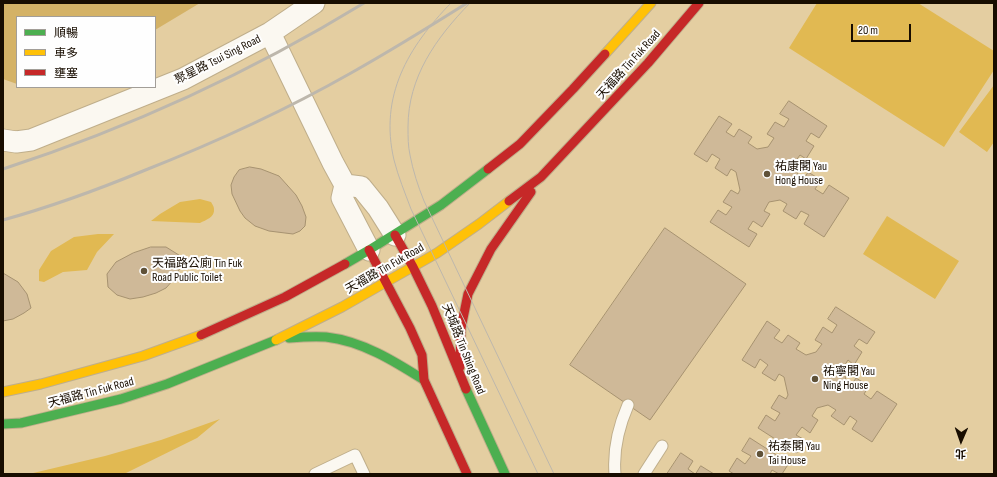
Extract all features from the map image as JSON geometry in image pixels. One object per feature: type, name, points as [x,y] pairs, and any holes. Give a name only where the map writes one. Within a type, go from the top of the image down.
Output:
[{"type":"main road","name":"天福路 Tin Fuk Road","points":[[3,392],[41,384],[143,356],[188,340],[285,297],[394,235],[441,205],[520,144],[573,89],[651,3]]},
{"type":"main road","name":"天福路 Tin Fuk Road","points":[[3,424],[21,423],[77,410],[121,399],[167,384],[276,340],[342,307],[444,249],[541,177],[648,63],[699,3]]},
{"type":"main road","points":[[460,377],[461,328],[468,294],[491,249],[541,177]]},
{"type":"main road","name":"天城路 Tin Shing Road","points":[[394,235],[413,267],[432,306],[460,377],[505,474]]},
{"type":"main road","points":[[369,250],[422,354],[424,380],[467,474]]},
{"type":"main road","points":[[276,340],[298,336],[320,336],[354,343],[392,360],[424,380]]},
{"type":"street","name":"聚星路 Tsui Sing Road","points":[[3,140],[16,142],[31,140],[176,82],[270,34],[314,3]]},
{"type":"street","points":[[270,34],[333,164],[345,185],[342,198],[369,250]]},
{"type":"street","points":[[345,185],[361,187],[378,208],[394,235]]},
{"type":"lane","points":[[616,474],[615,451],[617,435],[628,405]]},
{"type":"lane","points":[[644,474],[662,446]]},
{"type":"lane","points":[[315,474],[355,455],[364,474]]},
{"type":"shaded area","points":[[3,3],[200,3],[156,29],[156,16],[16,16],[16,84],[3,79]]},
{"type":"shaded area","points":[[817,3],[918,3],[994,51],[994,70],[944,147],[789,48]]},
{"type":"shaded area","points":[[994,85],[994,142],[987,152],[959,132]]},
{"type":"shaded area","points":[[200,199],[211,202],[214,212],[212,216],[200,223],[151,221],[180,202]]},
{"type":"shaded area","points":[[887,216],[959,261],[935,299],[863,254]]},
{"type":"shaded area","points":[[114,234],[97,252],[87,270],[63,272],[44,282],[39,281],[39,270],[51,251],[74,237]]},
{"type":"shaded area","points":[[220,419],[197,438],[124,474],[29,474],[105,456],[161,440]]},
{"type":"building","name":"祐康閣 Yau Hong House","points":[[789,101],[827,126],[819,138],[811,133],[806,141],[814,146],[806,159],[800,155],[795,162],[798,175],[804,179],[808,172],[821,180],[815,189],[823,194],[829,185],[849,198],[824,237],[804,224],[809,215],[801,211],[796,219],[783,211],[787,204],[780,200],[769,202],[764,211],[770,214],[762,227],[753,221],[748,229],[757,234],[749,247],[710,222],[718,210],[726,215],[732,207],[723,202],[731,190],[738,194],[740,190],[736,172],[731,169],[727,176],[715,168],[720,159],[712,154],[707,162],[694,154],[719,116],[732,124],[726,132],[734,137],[739,129],[752,137],[748,143],[757,149],[768,147],[774,138],[767,134],[775,122],[784,127],[789,119],[780,114]]},
{"type":"building","points":[[250,167],[261,169],[279,176],[296,195],[306,217],[305,226],[300,231],[293,234],[269,231],[255,226],[245,218],[232,194],[231,185],[239,170]]},
{"type":"building","points":[[665,228],[746,284],[650,420],[570,365]]},
{"type":"building","name":"天福路公廁 Tin Fuk Road Public Toilet","points":[[151,247],[166,247],[182,257],[180,268],[174,279],[166,288],[143,297],[130,299],[117,295],[108,287],[107,274],[116,262],[133,253]]},
{"type":"building","points":[[3,273],[18,282],[27,294],[31,308],[13,319],[3,321]]},
{"type":"building","name":"祐寧閣 Yau Ning House","points":[[836,307],[875,332],[867,344],[859,339],[854,346],[862,352],[854,365],[848,360],[843,368],[846,380],[852,384],[856,378],[869,386],[864,394],[871,399],[877,391],[897,404],[872,442],[852,429],[857,421],[850,416],[844,425],[831,416],[836,410],[828,405],[817,408],[812,416],[818,420],[810,433],[802,427],[796,435],[805,440],[797,453],[758,428],[766,415],[775,421],[780,413],[771,408],[779,395],[786,399],[788,395],[784,377],[779,374],[775,381],[762,373],[768,365],[760,359],[755,368],[742,360],[767,321],[780,330],[774,338],[782,343],[788,335],[800,343],[796,349],[806,355],[816,352],[822,344],[815,340],[823,327],[832,333],[837,325],[828,319]]},
{"type":"building","name":"祐泰閣 Yau Tai House","points":[[750,438],[789,463],[782,474],[772,470],[770,474],[734,474],[729,471],[737,458],[745,464],[751,456],[742,451]]},
{"type":"building","points":[[681,453],[693,461],[688,469],[695,474],[667,474]]},
{"type":"building","points":[[701,466],[714,474],[696,474]]},
{"type":"tram line","points":[[451,3],[422,37],[410,55],[401,74],[394,94],[391,115],[390,137],[394,160],[411,209],[538,474]]},
{"type":"tram line","points":[[470,3],[435,44],[419,75],[413,91],[409,109],[409,152],[414,173],[424,201],[554,474]]},
{"type":"railway","points":[[3,169],[50,153],[143,117],[233,75],[278,52],[364,3]]},
{"type":"railway","points":[[3,220],[56,204],[108,185],[248,126],[351,73],[467,3]]},
{"type":"traffic: fast","points":[[345,264],[441,205],[488,169]]},
{"type":"traffic: fast","points":[[289,338],[326,337],[339,339],[365,347],[389,359],[424,380]]},
{"type":"traffic: fast","points":[[3,424],[21,423],[121,399],[167,384],[276,340]]},
{"type":"traffic: fast","points":[[466,389],[505,474]]},
{"type":"traffic: slow","points":[[605,54],[651,3]]},
{"type":"traffic: slow","points":[[276,340],[342,307],[437,253],[509,201]]},
{"type":"traffic: slow","points":[[3,392],[41,384],[143,356],[201,335]]},
{"type":"traffic: jam","points":[[509,201],[541,177],[648,63],[699,3]]},
{"type":"traffic: jam","points":[[488,169],[520,144],[605,54]]},
{"type":"traffic: jam","points":[[460,367],[461,328],[468,294],[491,249],[531,192]]},
{"type":"traffic: jam","points":[[395,235],[432,306],[466,389]]},
{"type":"traffic: jam","points":[[369,250],[410,328],[422,355],[424,380],[467,474]]},
{"type":"traffic: jam","points":[[201,335],[285,297],[345,264]]},
{"type":"place","name":"祐康閣 Yau Hong House","points":[[767,174]]},
{"type":"place","name":"天福路公廁 Tin Fuk Road Public Toilet","points":[[144,271]]},
{"type":"place","name":"祐寧閣 Yau Ning House","points":[[815,379]]},
{"type":"place","name":"祐泰閣 Yau Tai House","points":[[760,454]]}]
